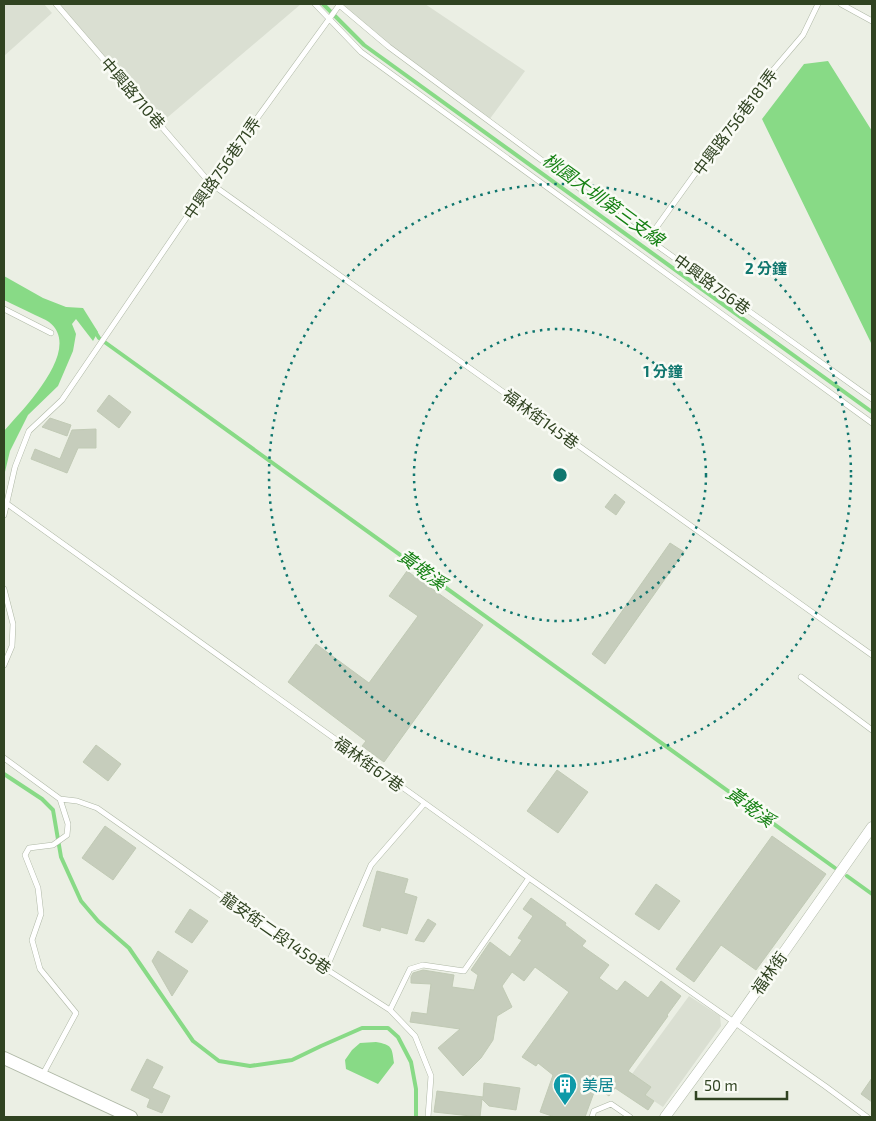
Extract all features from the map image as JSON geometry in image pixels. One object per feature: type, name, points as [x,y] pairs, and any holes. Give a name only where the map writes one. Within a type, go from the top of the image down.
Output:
[{"type":"street","name":"福林街","points":[[665,1117],[734,1023],[872,827]]},
{"type":"street","points":[[4,1058],[131,1117]]},
{"type":"lane","name":"中興路710巷","points":[[56,4],[210,183]]},
{"type":"lane","points":[[315,4],[360,52],[872,423]]},
{"type":"lane","name":"中興路756巷71弄","points":[[4,515],[14,467],[29,431],[62,400],[210,183],[339,4]]},
{"type":"lane","name":"中興路756巷","points":[[339,4],[389,47],[648,239],[872,399]]},
{"type":"lane","name":"中興路756巷181弄","points":[[648,239],[751,96],[803,36],[818,4]]},
{"type":"lane","points":[[841,4],[872,21]]},
{"type":"lane","name":"福林街145巷","points":[[210,183],[872,656]]},
{"type":"lane","points":[[4,309],[51,333]]},
{"type":"lane","name":"福林街67巷","points":[[6,503],[424,804],[867,1117]]},
{"type":"lane","points":[[4,589],[13,624],[12,646],[4,666]]},
{"type":"lane","points":[[801,678],[872,730]]},
{"type":"lane","points":[[4,758],[60,799],[68,824],[67,835],[53,845],[29,848],[25,854],[38,888],[41,914],[32,940],[40,970],[76,1012],[42,1076]]},
{"type":"lane","name":"龍安街二段1459巷","points":[[60,799],[78,801],[97,808],[326,969],[390,1010],[415,1036],[431,1076],[428,1117]]},
{"type":"lane","points":[[326,969],[371,865],[424,804]]},
{"type":"lane","points":[[390,1010],[410,969],[423,965],[464,971],[529,878]]},
{"type":"lane","points":[[592,1117],[594,1111],[610,1104],[630,1117]]},
{"type":"shaded area","points":[[4,4],[44,4],[52,13],[4,56]]},
{"type":"shaded area","points":[[58,4],[301,4],[162,122]]},
{"type":"shaded area","points":[[343,4],[425,4],[525,71],[489,120],[379,38]]},
{"type":"shaded area","points":[[828,61],[872,131],[872,345],[762,119],[804,64]]},
{"type":"shaded area","points":[[4,276],[43,298],[66,307],[83,308],[98,332],[93,341],[76,319],[72,324],[76,334],[73,351],[58,386],[28,415],[10,451],[4,476],[4,431],[24,409],[46,379],[55,363],[59,347],[58,334],[49,322],[4,300]]},
{"type":"shaded area","points":[[689,996],[720,1016],[721,1026],[663,1107],[645,1095],[651,1087],[632,1074]]},
{"type":"shaded area","points":[[376,1042],[385,1044],[390,1048],[393,1053],[394,1063],[378,1084],[346,1069],[345,1060],[360,1043]]},
{"type":"building","points":[[109,395],[131,412],[119,428],[97,411]]},
{"type":"building","points":[[50,418],[71,425],[67,436],[42,427]]},
{"type":"building","points":[[96,429],[96,448],[78,448],[67,473],[31,459],[35,449],[60,459],[72,430]]},
{"type":"building","points":[[615,494],[625,502],[616,515],[605,507]]},
{"type":"building","points":[[670,543],[684,552],[605,664],[592,654]]},
{"type":"building","points":[[407,571],[483,625],[384,762],[362,746],[366,741],[288,682],[316,644],[369,683],[418,616],[389,596]]},
{"type":"building","points":[[96,745],[121,764],[108,781],[83,762]]},
{"type":"building","points":[[557,770],[588,792],[558,833],[527,811]]},
{"type":"building","points":[[105,826],[136,848],[113,880],[82,858]]},
{"type":"building","points":[[772,836],[826,874],[756,970],[721,945],[694,982],[676,969]]},
{"type":"building","points":[[377,871],[408,879],[404,893],[417,897],[407,934],[381,927],[380,931],[363,926]]},
{"type":"building","points":[[656,884],[680,901],[659,930],[635,914]]},
{"type":"building","points":[[531,898],[566,923],[565,925],[586,941],[582,946],[609,965],[599,978],[617,991],[625,981],[648,998],[661,981],[681,996],[628,1071],[651,1087],[645,1095],[654,1101],[648,1110],[615,1088],[609,1096],[596,1087],[585,1117],[555,1117],[540,1112],[553,1075],[538,1063],[536,1066],[522,1057],[569,992],[535,967],[524,981],[512,972],[502,986],[512,1007],[497,1016],[493,1040],[481,1058],[463,1076],[438,1048],[460,1029],[410,1022],[412,1012],[427,1014],[431,984],[411,983],[413,973],[423,970],[454,975],[452,987],[474,990],[478,975],[471,970],[490,942],[510,957],[522,940],[518,938],[533,916],[523,909]]},
{"type":"building","points":[[190,909],[208,921],[192,943],[175,932]]},
{"type":"building","points":[[428,919],[436,924],[424,942],[415,940]]},
{"type":"building","points":[[158,951],[188,971],[172,996],[152,961]]},
{"type":"building","points":[[147,1059],[163,1067],[152,1088],[170,1096],[162,1113],[147,1107],[150,1099],[131,1090]]},
{"type":"building","points":[[872,1078],[872,1102],[861,1094]]},
{"type":"building","points":[[484,1083],[520,1088],[516,1110],[489,1106],[482,1099],[480,1117],[434,1112],[437,1091],[483,1097]]},
{"type":"waterway","name":"桃園大圳第三支線","points":[[323,4],[364,45],[872,412]]},
{"type":"waterway","name":"黃墘溪","points":[[94,330],[99,338],[835,868]]},
{"type":"waterway","points":[[4,774],[42,799],[53,810],[61,857],[81,901],[98,921],[129,948],[193,1041],[219,1061],[250,1066],[292,1060],[362,1028],[388,1028],[398,1037],[411,1062],[416,1089],[416,1117]]},
{"type":"waterway","name":"黃墘溪","points":[[847,876],[872,894]]},
{"type":"place","name":"美居","points":[[565,1106]]}]
